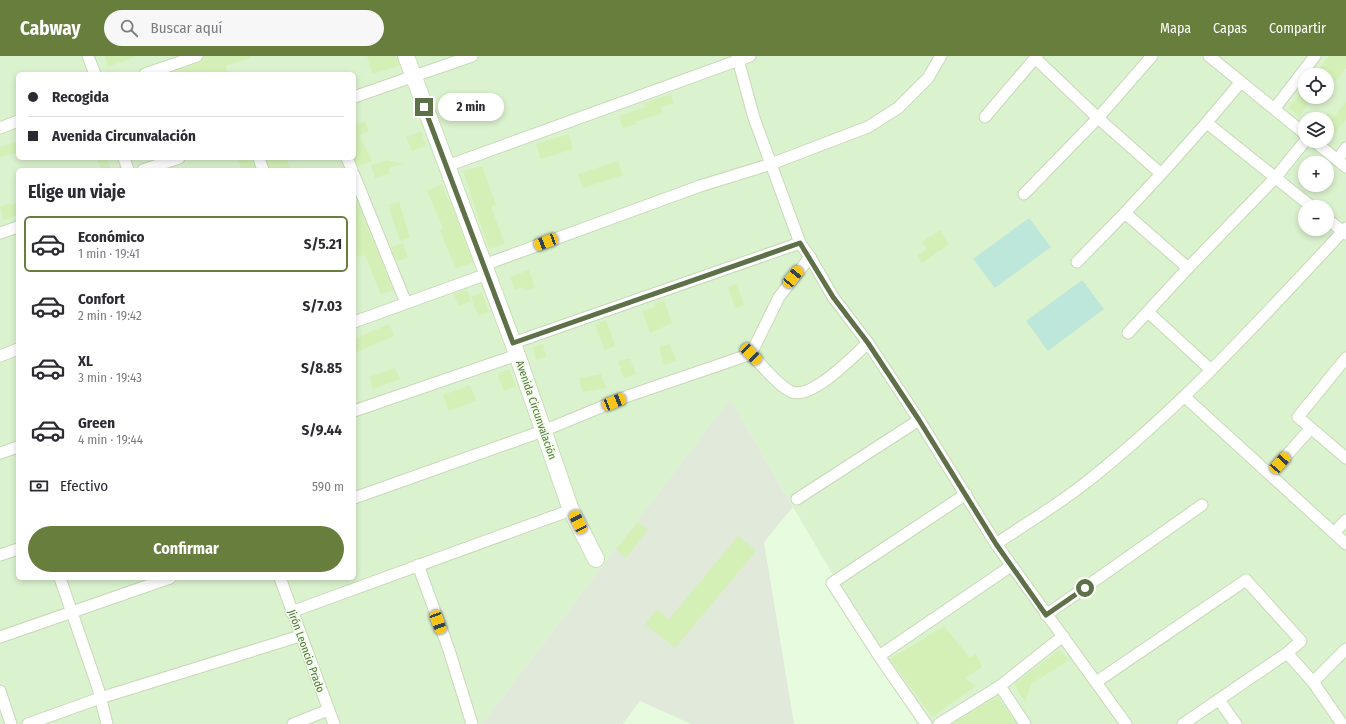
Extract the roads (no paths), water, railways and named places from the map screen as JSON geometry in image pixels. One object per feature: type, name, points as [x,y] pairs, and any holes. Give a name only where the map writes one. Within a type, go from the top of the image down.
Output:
[{"type":"street","points":[[88,56],[94,72]]},
{"type":"street","points":[[151,72],[197,56]]},
{"type":"street","name":"Avenida Circunvalación","points":[[406,56],[515,349],[572,510],[596,559]]},
{"type":"street","points":[[356,96],[472,56]]},
{"type":"street","points":[[447,166],[737,58],[750,56]]},
{"type":"street","points":[[1024,194],[1098,118],[1152,56]]},
{"type":"street","points":[[1209,56],[1298,128]]},
{"type":"street","points":[[1275,108],[1316,56]]},
{"type":"street","points":[[986,117],[1036,57],[1098,118],[1160,173]]},
{"type":"street","points":[[737,58],[754,118],[800,243],[833,297],[868,343],[919,420],[996,544],[1126,724]]},
{"type":"street","points":[[356,321],[406,303],[685,191],[771,164],[868,127],[898,108],[928,78],[939,60]]},
{"type":"street","points":[[1077,262],[1125,213],[1207,123],[1240,82]]},
{"type":"street","points":[[0,128],[16,122]]},
{"type":"street","points":[[1207,123],[1303,200]]},
{"type":"street","points":[[1128,333],[1275,178],[1299,148]]},
{"type":"street","points":[[1323,148],[1342,163],[1346,148]]},
{"type":"street","points":[[149,168],[173,160]]},
{"type":"street","points":[[356,180],[406,303]]},
{"type":"street","points":[[1125,213],[1188,268]]},
{"type":"street","points":[[996,544],[1083,485],[1185,397],[1345,231],[1334,224]]},
{"type":"street","points":[[0,234],[16,228]]},
{"type":"street","points":[[356,410],[515,349],[800,243]]},
{"type":"street","points":[[356,497],[543,431],[628,396],[751,354],[779,297],[810,258]]},
{"type":"street","points":[[1148,312],[1211,370]]},
{"type":"street","points":[[751,354],[784,388],[792,392],[803,392],[817,386],[868,343]]},
{"type":"street","points":[[0,356],[16,351]]},
{"type":"street","points":[[1346,358],[1298,417],[1346,458]]},
{"type":"street","points":[[1185,397],[1346,544]]},
{"type":"street","points":[[797,499],[919,420]]},
{"type":"street","points":[[1270,474],[1311,428]]},
{"type":"street","points":[[0,453],[16,448]]},
{"type":"street","points":[[926,724],[879,656],[832,583],[966,494]]},
{"type":"street","points":[[1046,615],[1202,505]]},
{"type":"street","points":[[291,612],[572,510]]},
{"type":"street","points":[[1334,533],[1346,520]]},
{"type":"street","points":[[0,555],[16,550]]},
{"type":"street","points":[[418,565],[449,650],[472,724]]},
{"type":"street","points":[[879,656],[1012,566]]},
{"type":"street","points":[[61,580],[100,698],[106,724]]},
{"type":"street","points":[[0,637],[72,614],[165,580]]},
{"type":"street","name":"Jirón Leoncio Prado","points":[[281,580],[291,612],[334,724]]},
{"type":"street","points":[[1096,682],[1246,580],[1301,641],[1287,653],[1183,724]]},
{"type":"street","points":[[28,724],[100,698],[300,636]]},
{"type":"street","points":[[939,724],[1000,686],[1062,636]]},
{"type":"street","points":[[1313,682],[1346,649]]},
{"type":"street","points":[[1287,653],[1313,682],[1342,724]]},
{"type":"street","points":[[1000,686],[1025,724]]},
{"type":"street","points":[[0,691],[11,724]]},
{"type":"street","points":[[1219,700],[1236,724]]},
{"type":"street","points":[[293,724],[328,710]]}]
